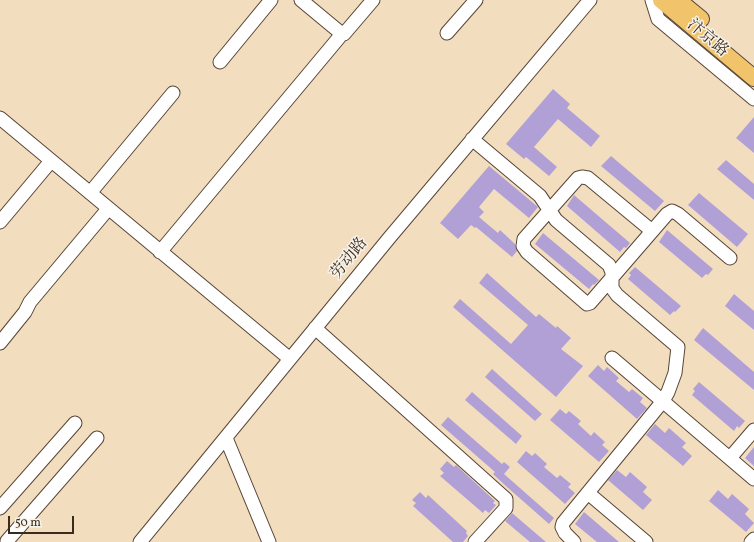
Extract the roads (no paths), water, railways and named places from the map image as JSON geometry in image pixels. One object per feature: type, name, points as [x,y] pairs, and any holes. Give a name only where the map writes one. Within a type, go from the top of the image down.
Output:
[{"type":"main road","name":"汴京路","points":[[660,0],[754,78]]},
{"type":"main road","name":"汴京路","points":[[678,0],[754,64]]},
{"type":"street","points":[[220,62],[271,0]]},
{"type":"street","points":[[301,0],[342,34]]},
{"type":"street","points":[[160,252],[342,34],[344,34],[373,0]]},
{"type":"street","points":[[448,33],[476,0]]},
{"type":"street","name":"劳动路","points":[[140,542],[315,328],[590,0]]},
{"type":"street","points":[[652,0],[658,19],[754,99]]},
{"type":"street","points":[[90,193],[173,93]]},
{"type":"street","points":[[0,118],[290,359]]},
{"type":"street","points":[[472,139],[540,196],[556,220],[609,265],[612,278],[612,288],[617,295],[678,347],[675,373],[663,401],[563,523],[562,527],[565,533],[574,542]]},
{"type":"street","points":[[0,222],[51,161]]},
{"type":"street","points":[[652,231],[588,178],[582,177],[578,178],[524,239],[523,246],[527,252],[587,304],[590,303],[667,214],[672,211],[678,214],[730,258]]},
{"type":"street","points":[[0,343],[26,312],[30,302],[108,209]]},
{"type":"street","points":[[315,328],[506,499],[506,508],[475,542]]},
{"type":"street","points":[[612,358],[754,479]]},
{"type":"street","points":[[0,508],[75,423]]},
{"type":"street","points":[[730,458],[754,430]]},
{"type":"street","points":[[5,539],[97,438]]},
{"type":"street","points":[[226,438],[269,542]]},
{"type":"street","points":[[588,493],[646,542]]},
{"type":"street","points":[[751,542],[754,539]]}]
